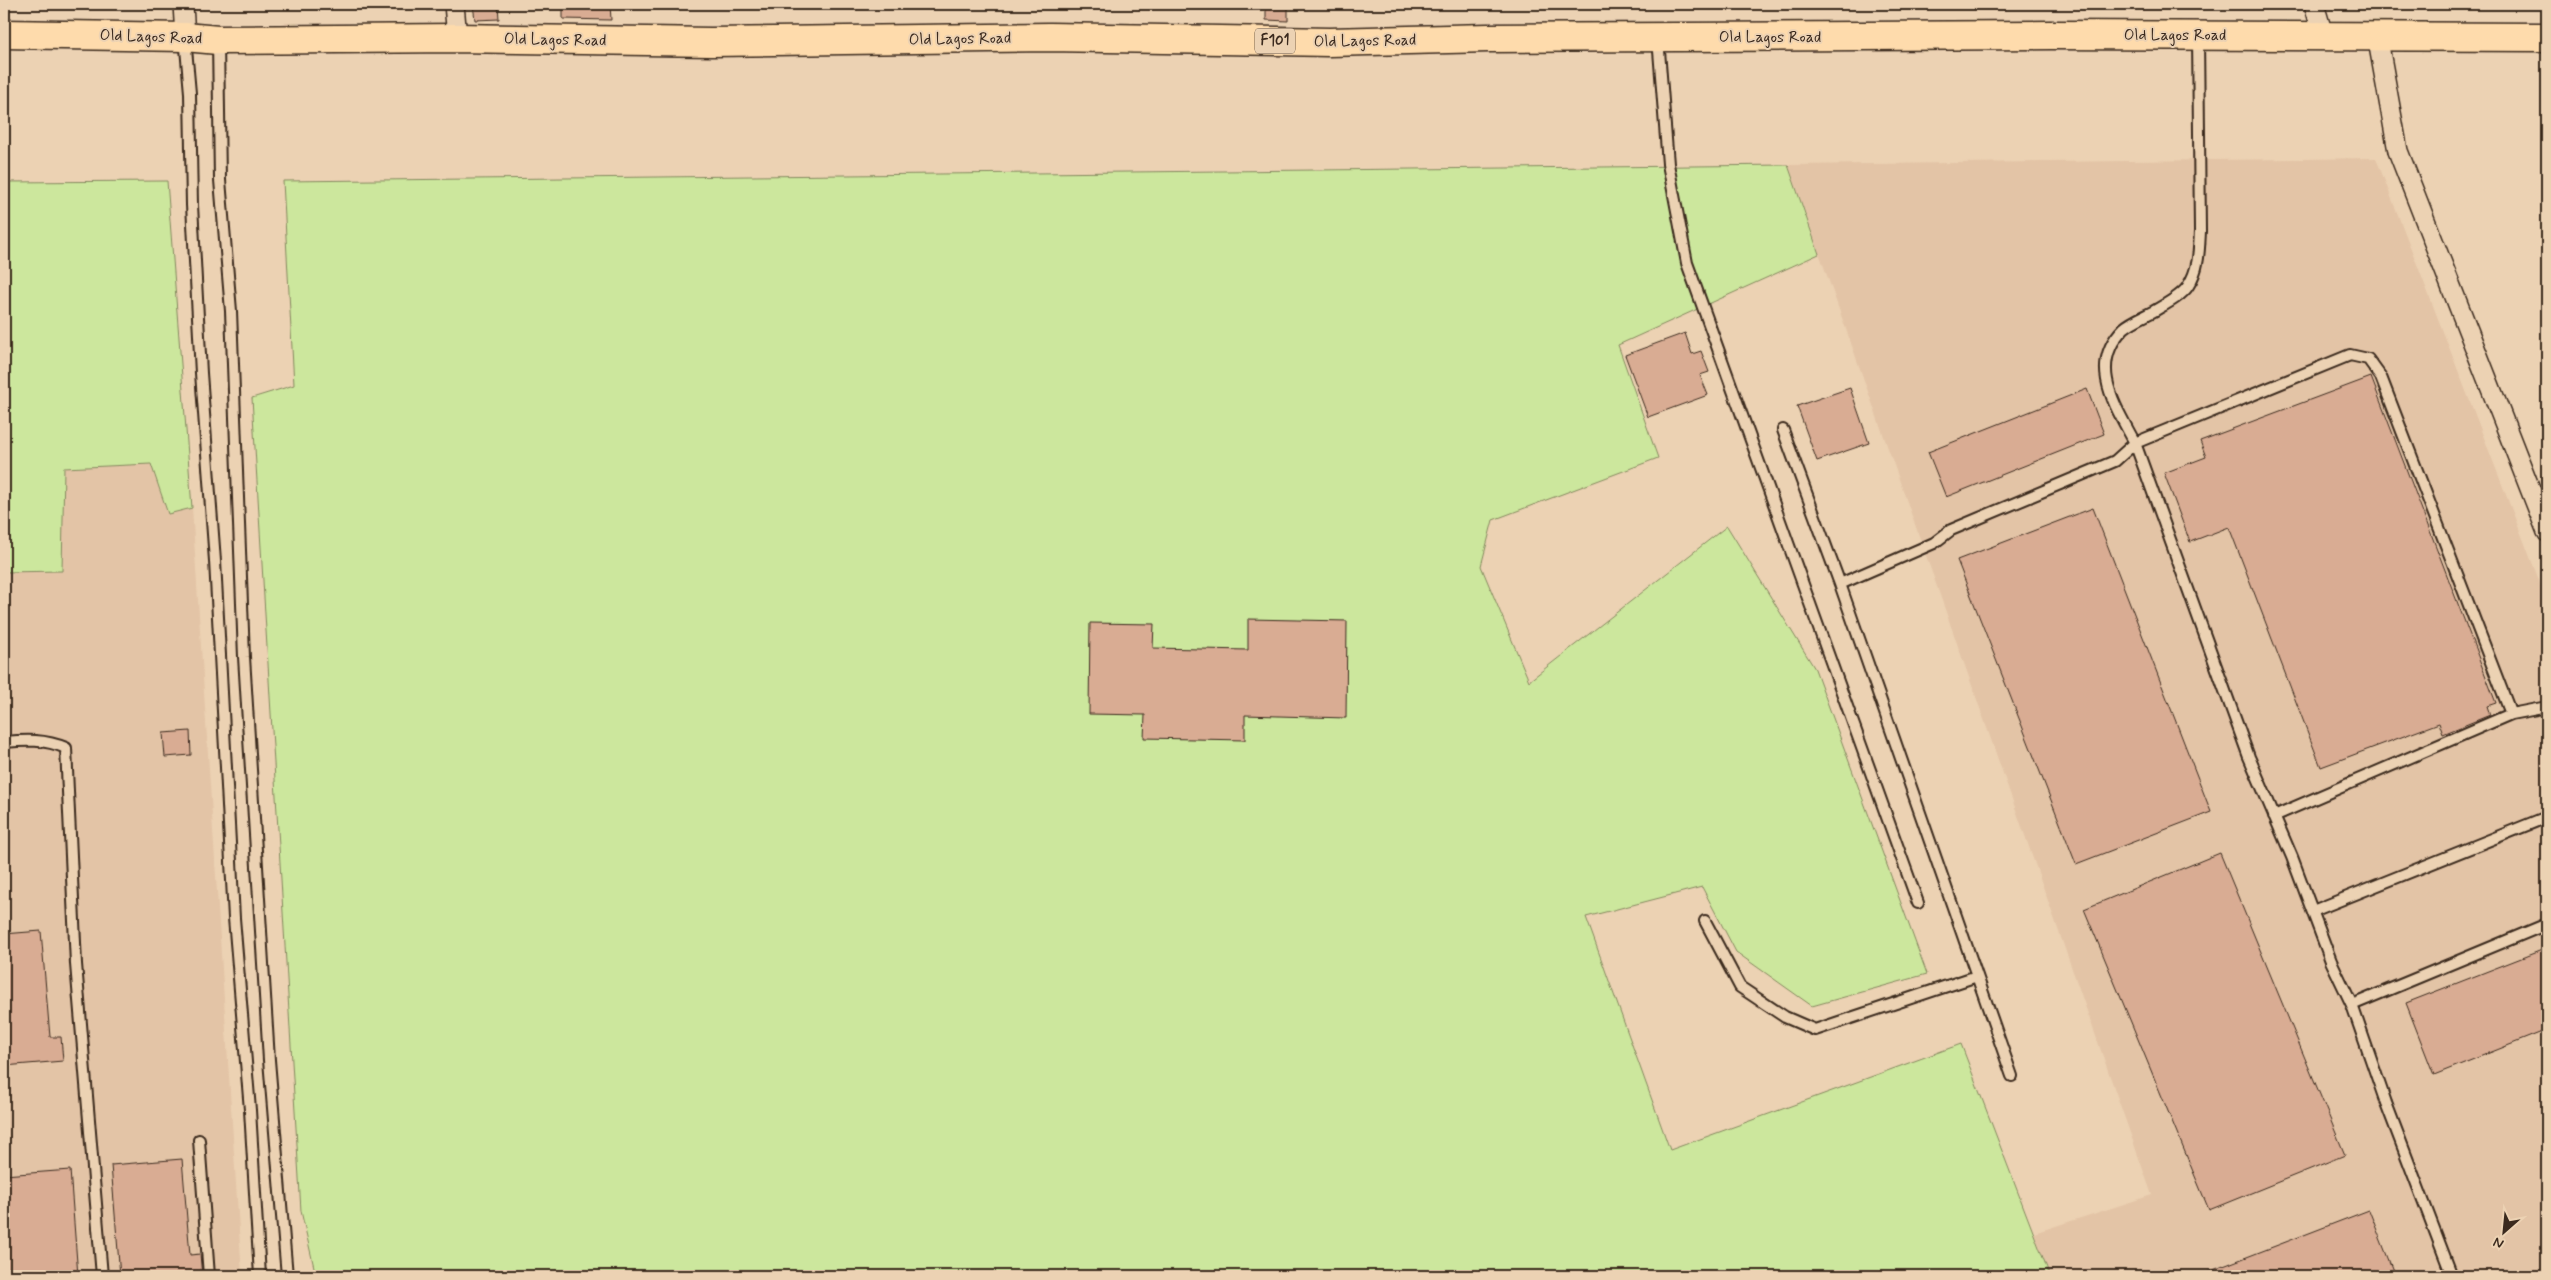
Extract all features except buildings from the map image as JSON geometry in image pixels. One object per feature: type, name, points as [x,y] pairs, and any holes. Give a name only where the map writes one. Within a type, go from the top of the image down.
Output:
[{"type":"main road","name":"Old Lagos Road","points":[[4,34],[185,37],[218,40],[458,38],[720,42],[1050,37],[1329,42],[1658,37],[2198,35],[2547,37]]},
{"type":"street","points":[[183,4],[185,37]]},
{"type":"street","points":[[454,4],[458,38]]},
{"type":"street","points":[[2314,4],[2323,35]]},
{"type":"street","points":[[2377,35],[2398,151],[2547,532]]},
{"type":"lane","points":[[2198,35],[2200,231],[2198,263],[2187,288],[2162,306],[2125,327],[2110,346],[2105,366],[2110,395],[2135,443],[2249,758],[2331,961],[2352,1005],[2386,1103],[2452,1276]]},
{"type":"lane","points":[[185,37],[190,93],[192,205],[201,372],[215,561],[234,918],[250,1110],[260,1276]]},
{"type":"lane","points":[[1658,37],[1668,164],[1687,263],[1918,903]]},
{"type":"lane","points":[[218,40],[220,180],[231,311],[244,657],[269,1060],[287,1276]]},
{"type":"lane","points":[[1840,584],[1934,543],[1951,530],[2115,461],[2135,443],[2350,356],[2368,358],[2382,377],[2511,714]]},
{"type":"lane","points":[[1783,430],[1840,584],[2012,1076]]},
{"type":"lane","points":[[2274,816],[2511,714],[2547,707]]},
{"type":"lane","points":[[4,742],[31,740],[52,742],[66,748],[76,964],[102,1276]]},
{"type":"lane","points":[[2312,911],[2547,818]]},
{"type":"lane","points":[[1704,922],[1740,987],[1785,1017],[1815,1030],[1977,976]]},
{"type":"lane","points":[[2352,1005],[2547,924]]},
{"type":"lane","points":[[199,1140],[209,1276]]},
{"type":"shaded area","points":[[2376,158],[2547,601],[2547,1276],[2050,1276],[2034,1233],[2152,1195],[1788,165]]},
{"type":"shaded area","points":[[151,464],[168,513],[192,508],[242,1276],[4,1276],[4,572],[61,571],[63,468]]},
{"type":"green space","points":[[1788,165],[1819,254],[1618,345],[1658,458],[1493,520],[1481,566],[1529,681],[1727,526],[1815,669],[1927,974],[1812,1006],[1736,952],[1702,887],[1586,917],[1670,1150],[1961,1044],[2050,1276],[316,1276],[301,1211],[252,398],[294,385],[283,181]]},
{"type":"green space","points":[[167,181],[192,508],[168,514],[151,464],[64,468],[62,571],[4,572],[4,182]]}]
